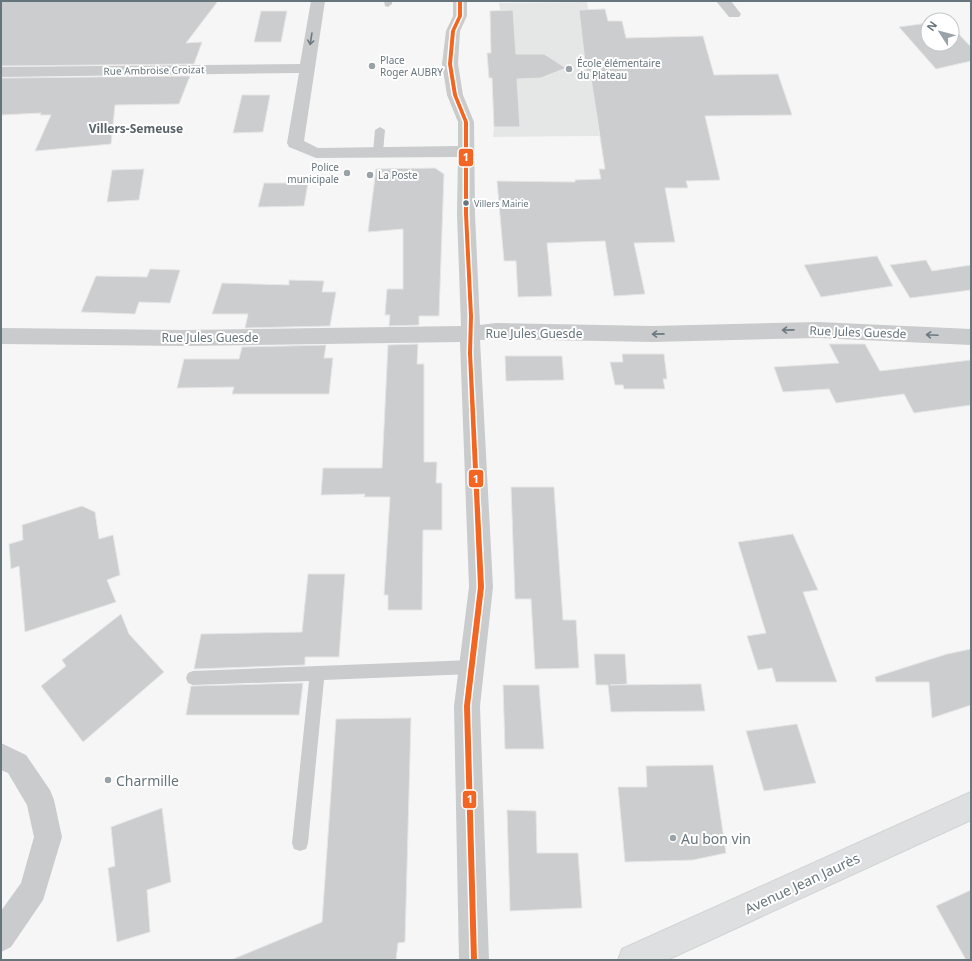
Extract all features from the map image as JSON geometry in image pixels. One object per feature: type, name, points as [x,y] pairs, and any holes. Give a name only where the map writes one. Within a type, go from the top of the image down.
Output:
[{"type":"main road","name":"Avenue Jean Jaurès","points":[[633,960],[971,806]]},
{"type":"street","points":[[318,1],[295,143],[316,153],[466,151]]},
{"type":"street","points":[[460,1],[460,16],[453,31],[450,64],[455,95],[466,122],[466,214],[481,587],[467,706],[474,960]]},
{"type":"street","points":[[723,1],[734,14]]},
{"type":"street","name":"Rue Ambroise Croizat","points":[[1,72],[306,68]]},
{"type":"street","name":"Rue Jules Guesde","points":[[1,336],[184,338],[470,334],[496,331],[653,334],[818,330],[971,337]]},
{"type":"street","points":[[1,756],[17,764],[40,800],[48,837],[33,890],[1,937]]},
{"type":"lane","points":[[378,152],[380,130]]},
{"type":"lane","points":[[193,678],[472,667]]},
{"type":"lane","points":[[300,843],[317,673]]},
{"type":"shaded area","name":"École élémentaire du Plateau","points":[[587,2],[588,10],[579,10],[581,26],[584,26],[584,57],[587,62],[587,71],[593,72],[599,136],[493,137],[494,127],[520,126],[517,79],[541,78],[548,76],[552,71],[544,54],[516,54],[513,10],[500,10],[499,3]]},
{"type":"building","points":[[1,1],[218,1],[186,43],[202,42],[194,64],[1,66]]},
{"type":"building","points":[[605,9],[608,21],[622,21],[626,38],[703,36],[714,75],[778,74],[792,115],[705,116],[720,180],[686,181],[688,188],[665,188],[675,242],[634,243],[645,294],[614,296],[605,241],[547,243],[552,296],[518,297],[516,261],[504,261],[497,181],[575,182],[575,180],[601,179],[599,169],[605,169],[590,72],[586,71],[579,10]]},
{"type":"building","points":[[513,10],[516,54],[544,54],[566,68],[541,78],[517,79],[520,127],[494,127],[492,78],[489,78],[487,53],[491,53],[490,11]]},
{"type":"building","points":[[261,11],[287,11],[281,42],[254,42]]},
{"type":"building","points":[[920,24],[920,51],[899,27]]},
{"type":"building","points":[[960,35],[971,47],[971,61],[936,69],[921,52],[960,52]]},
{"type":"building","points":[[190,76],[179,104],[115,105],[111,144],[35,151],[51,115],[40,115],[41,113],[1,115],[1,78]]},
{"type":"building","points":[[242,95],[270,95],[263,132],[233,133]]},
{"type":"building","points":[[435,168],[444,174],[439,316],[419,316],[419,325],[389,326],[390,315],[385,315],[387,289],[403,289],[403,229],[368,232],[376,169]]},
{"type":"building","points":[[144,169],[139,200],[107,202],[112,170]]},
{"type":"building","points":[[264,183],[308,183],[304,206],[258,207]]},
{"type":"building","points":[[877,256],[893,286],[821,297],[804,265]]},
{"type":"building","points":[[926,260],[932,271],[971,265],[971,290],[910,298],[890,265]]},
{"type":"building","points":[[150,269],[180,270],[170,303],[139,302],[135,314],[81,312],[96,276],[147,277]]},
{"type":"building","points":[[289,280],[324,281],[322,292],[336,292],[330,326],[245,328],[248,314],[212,314],[222,283],[289,285]]},
{"type":"building","points":[[418,344],[417,364],[424,364],[424,462],[437,462],[436,483],[442,483],[442,530],[423,530],[422,610],[388,610],[388,595],[384,595],[390,497],[364,497],[365,494],[321,495],[323,468],[382,468],[388,345]]},
{"type":"building","points":[[829,344],[865,344],[880,371],[971,360],[971,405],[914,413],[904,394],[836,403],[829,389],[783,392],[774,367],[839,363]]},
{"type":"building","points":[[326,345],[324,358],[333,358],[329,394],[232,394],[234,387],[177,388],[184,359],[239,359],[242,347]]},
{"type":"building","points":[[622,354],[664,354],[667,379],[663,379],[665,389],[624,389],[623,385],[615,385],[610,362],[623,362]]},
{"type":"building","points":[[505,356],[562,356],[564,380],[506,381]]},
{"type":"building","points":[[511,487],[554,487],[563,620],[576,620],[579,668],[535,669],[531,599],[515,599]]},
{"type":"building","points":[[82,506],[95,512],[99,539],[113,535],[120,575],[107,580],[116,602],[25,632],[19,566],[11,569],[9,544],[23,540],[22,525]]},
{"type":"building","points":[[793,534],[818,590],[803,592],[837,682],[776,682],[772,668],[758,670],[747,636],[766,633],[738,542]]},
{"type":"building","points":[[308,574],[345,574],[339,657],[305,657],[305,665],[194,669],[201,634],[302,632]]},
{"type":"building","points":[[121,614],[129,634],[164,672],[83,742],[41,686],[66,666],[62,660]]},
{"type":"building","points":[[971,649],[971,705],[932,718],[929,682],[876,682],[875,677],[947,654]]},
{"type":"building","points":[[594,654],[625,654],[627,684],[610,685],[701,684],[705,711],[611,712],[608,685],[596,685]]},
{"type":"building","points":[[303,683],[299,715],[186,715],[191,686]]},
{"type":"building","points":[[503,685],[539,685],[544,749],[505,749]]},
{"type":"building","points":[[411,718],[405,942],[398,943],[396,960],[231,960],[322,922],[336,719]]},
{"type":"building","points":[[797,724],[816,783],[764,791],[746,731]]},
{"type":"building","points":[[713,765],[726,853],[693,860],[625,862],[618,787],[647,787],[646,766]]},
{"type":"building","points":[[162,808],[171,882],[147,890],[150,932],[117,942],[108,868],[115,866],[111,827]]},
{"type":"building","points":[[507,810],[536,811],[537,853],[578,853],[582,908],[510,911]]},
{"type":"building","points":[[971,890],[971,960],[966,960],[936,906]]},
{"type":"transit line","name":"1","points":[[460,1],[460,16],[453,31],[450,64],[455,95],[466,122],[466,214],[471,316],[470,353],[481,587],[467,706],[474,960]]},
{"type":"place","name":"Place Roger AUBRY","points":[[372,66]]},
{"type":"place","name":"École élémentaire du Plateau","points":[[569,69]]},
{"type":"place","name":"Police municipale","points":[[347,173]]},
{"type":"place","name":"La Poste","points":[[370,175]]},
{"type":"place","name":"Villers Mairie","points":[[466,203]]},
{"type":"place","name":"Charmille","points":[[108,780]]},
{"type":"place","name":"Au bon vin","points":[[673,838]]},
{"type":"district","name":"Villers-Semeuse","points":[[136,128]]}]
